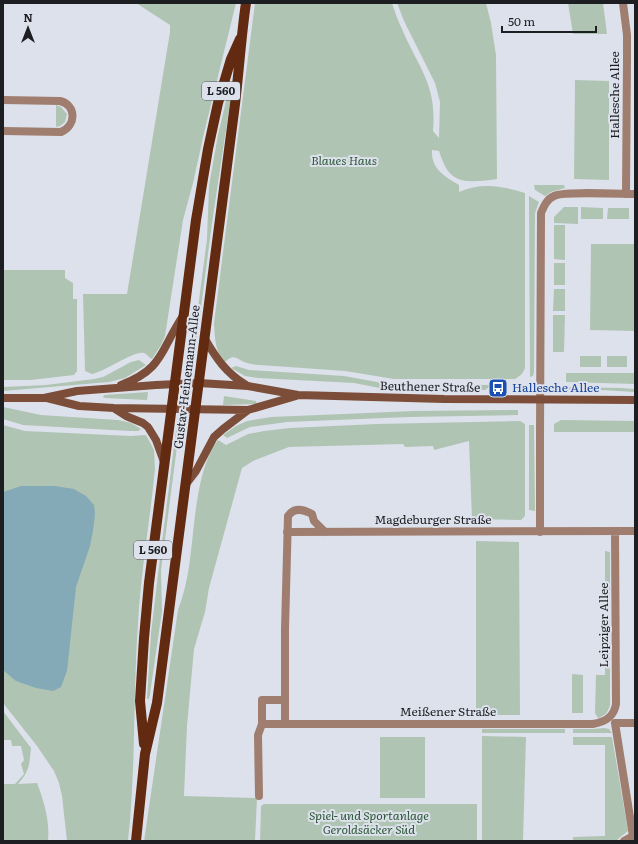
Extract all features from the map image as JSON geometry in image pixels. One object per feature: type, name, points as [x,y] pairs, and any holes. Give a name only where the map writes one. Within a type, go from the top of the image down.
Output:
[{"type":"main road","name":"Gustav-Heinemann-Allee","points":[[145,754],[157,703],[241,59],[241,36],[246,3]]},
{"type":"main road","name":"Gustav-Heinemann-Allee","points":[[136,841],[143,786],[145,754],[140,701],[144,638],[153,547],[196,220],[208,149],[218,102],[230,59],[241,36]]},
{"type":"main road","points":[[111,388],[130,381],[153,367],[162,355],[175,328],[184,314]]},
{"type":"main road","points":[[205,339],[217,360],[225,369],[248,386]]},
{"type":"main road","name":"Beuthener Straße","points":[[3,398],[44,398],[77,391],[175,384],[199,384],[248,386],[298,395],[444,399],[635,400]]},
{"type":"main road","name":"Beuthener Straße","points":[[44,398],[79,406],[172,410],[248,410],[298,395]]},
{"type":"main road","points":[[114,408],[148,427],[156,440],[165,463]]},
{"type":"main road","points":[[186,484],[196,471],[214,437],[248,410]]},
{"type":"street","name":"Hallesche Allee","points":[[540,399],[541,213],[547,201],[555,195],[631,194],[631,58],[623,3]]},
{"type":"street","points":[[3,100],[60,101],[68,105],[73,116],[69,127],[61,132],[3,132]]},
{"type":"street","points":[[540,399],[540,532]]},
{"type":"street","points":[[285,724],[285,629],[288,516],[291,512],[298,509],[306,510],[312,514],[314,521],[325,532]]},
{"type":"street","name":"Leipziger Allee","points":[[612,720],[616,704],[615,531]]},
{"type":"street","name":"Magdeburger Straße","points":[[287,532],[635,531]]},
{"type":"street","points":[[259,796],[258,735],[262,724],[262,700],[285,700]]},
{"type":"street","points":[[612,720],[633,836],[624,841]]},
{"type":"street","name":"Meißener Straße","points":[[262,724],[593,724],[612,720],[635,723]]},
{"type":"green space","points":[[136,3],[236,3],[183,220],[165,336],[152,359],[144,353],[140,353],[92,374],[85,371],[83,294],[127,294],[170,32],[170,25]]},
{"type":"green space","name":"Blaues Haus","points":[[255,3],[392,3],[399,23],[425,77],[432,101],[434,115],[433,131],[439,138],[440,102],[435,83],[404,21],[397,3],[486,3],[496,55],[497,179],[468,181],[457,179],[448,171],[439,151],[432,150],[432,157],[436,167],[444,175],[459,185],[459,192],[476,187],[492,186],[508,188],[525,193],[525,368],[518,377],[515,379],[394,379],[345,371],[255,365],[243,362],[233,357],[224,363],[216,344],[214,323]]},
{"type":"green space","points":[[568,3],[603,3],[607,34],[573,34]]},
{"type":"green space","points":[[575,80],[609,81],[609,180],[574,179]]},
{"type":"green space","points":[[232,82],[193,369],[190,369],[207,239],[209,186],[218,135],[230,84]]},
{"type":"green space","points":[[56,105],[61,107],[67,114],[65,122],[56,127]]},
{"type":"green space","points":[[534,185],[564,185],[565,188],[551,192],[545,196],[535,190]]},
{"type":"green space","points":[[529,196],[539,202],[535,213],[534,372],[533,376],[530,377]]},
{"type":"green space","points":[[564,207],[578,207],[578,224],[554,223],[554,217]]},
{"type":"green space","points":[[581,207],[603,208],[603,219],[581,219]]},
{"type":"green space","points":[[608,208],[629,208],[629,219],[607,219]]},
{"type":"green space","points":[[554,225],[565,225],[565,260],[554,259]]},
{"type":"green space","points":[[591,244],[635,244],[635,331],[590,330]]},
{"type":"green space","points":[[554,263],[565,263],[565,285],[554,285]]},
{"type":"green space","points":[[3,270],[65,270],[65,278],[73,283],[73,299],[77,299],[77,371],[74,375],[31,380],[3,380]]},
{"type":"green space","points":[[554,289],[565,289],[565,311],[553,311]]},
{"type":"green space","points":[[553,315],[565,315],[564,352],[553,352]]},
{"type":"green space","points":[[580,356],[601,356],[601,367],[580,367]]},
{"type":"green space","points":[[607,356],[627,356],[627,367],[607,367]]},
{"type":"green space","points":[[139,360],[146,365],[125,378],[109,382],[3,391],[3,387],[46,385],[103,377],[131,362]]},
{"type":"green space","points":[[236,366],[249,370],[344,376],[388,384],[492,385],[485,390],[390,390],[354,383],[245,376],[231,368]]},
{"type":"green space","points":[[566,373],[635,373],[635,384],[566,382]]},
{"type":"green space","points":[[566,387],[635,389],[635,392],[566,390]]},
{"type":"green space","points":[[148,392],[147,400],[103,397],[104,395]]},
{"type":"green space","points":[[224,396],[256,401],[257,404],[223,405]]},
{"type":"green space","points":[[3,407],[41,415],[118,420],[131,423],[141,429],[138,431],[130,431],[23,425],[3,419]]},
{"type":"green space","points":[[518,410],[518,415],[409,417],[287,422],[250,427],[227,438],[223,435],[236,426],[247,421],[271,417],[414,411]]},
{"type":"green space","points":[[561,420],[635,421],[635,432],[554,432],[554,424]]},
{"type":"green space","points":[[520,421],[525,424],[525,516],[521,520],[472,519],[469,441],[434,450],[433,446],[405,447],[403,444],[289,447],[253,461],[242,468],[194,649],[187,726],[184,796],[257,798],[255,841],[144,841],[178,610],[186,585],[198,497],[205,466],[218,440],[226,445],[248,434],[290,428],[376,424]]},
{"type":"green space","points":[[3,425],[25,431],[131,436],[146,435],[154,450],[155,469],[141,584],[138,623],[131,814],[128,841],[67,841],[62,796],[54,771],[37,746],[3,703]]},
{"type":"green space","points":[[529,425],[534,425],[535,511],[529,510]]},
{"type":"green space","points":[[176,430],[179,431],[161,570],[162,611],[148,699],[151,633]]},
{"type":"green space","points":[[476,541],[519,542],[520,715],[476,715]]},
{"type":"green space","points":[[605,551],[610,552],[610,608],[605,608]]},
{"type":"green space","points":[[605,616],[610,616],[610,705],[606,713],[598,718],[595,713],[596,675],[605,675]]},
{"type":"green space","points":[[572,674],[583,675],[583,713],[572,713]]},
{"type":"green space","points":[[3,711],[31,748],[28,768],[18,784],[37,783],[46,811],[48,841],[3,841],[3,784],[15,784],[24,774],[21,764],[24,760],[21,746],[12,746],[11,740],[3,740]]},
{"type":"green space","points":[[482,729],[565,729],[565,733],[482,733]]},
{"type":"green space","points":[[573,729],[609,729],[612,733],[573,733]]},
{"type":"green space","points":[[482,736],[526,737],[523,841],[482,841]]},
{"type":"green space","points":[[380,737],[425,737],[425,798],[380,798]]},
{"type":"green space","points":[[573,737],[612,737],[628,831],[617,841],[573,841],[573,837],[605,836],[605,745],[573,745]]},
{"type":"green space","name":"Spiel- und Sportanlage Geroldsäcker Süd","points":[[264,804],[477,804],[477,841],[260,841],[261,806]]},
{"type":"water","points":[[21,486],[55,486],[74,489],[86,496],[94,505],[95,514],[90,546],[76,587],[67,671],[61,687],[53,691],[36,688],[16,681],[3,670],[3,492]]},
{"type":"place","name":"Hallesche Allee","points":[[498,388]]}]
